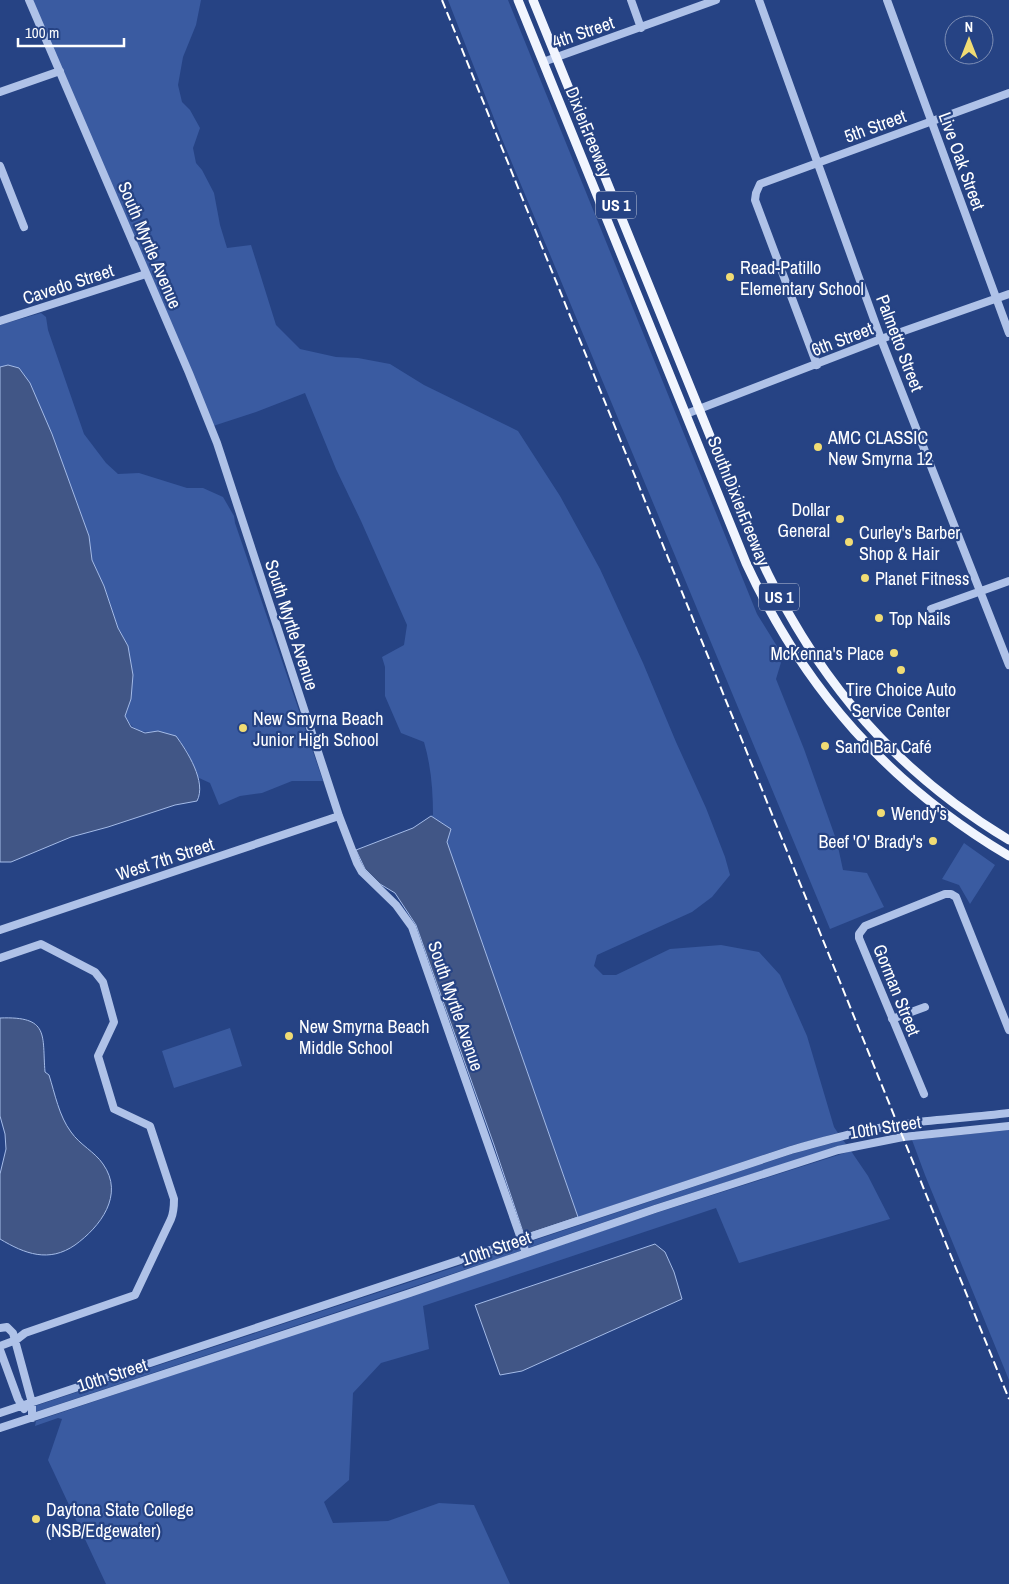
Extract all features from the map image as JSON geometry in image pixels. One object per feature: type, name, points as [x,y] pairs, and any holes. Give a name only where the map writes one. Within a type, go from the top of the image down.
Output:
[{"type":"main road","name":"Dixie Freeway","points":[[518,0],[686,414]]},
{"type":"main road","name":"Dixie Freeway","points":[[533,0],[699,410]]},
{"type":"main road","name":"South Dixie Freeway","points":[[699,410],[773,587],[810,650],[855,710],[902,759],[939,792],[1009,840]]},
{"type":"main road","name":"South Dixie Freeway","points":[[686,414],[736,538],[767,606],[797,656],[842,718],[892,771],[930,803],[972,833],[1009,856]]},
{"type":"street","name":"South Myrtle Avenue","points":[[29,0],[217,443],[339,816],[357,862],[362,872],[396,905],[412,927],[526,1254]]},
{"type":"street","points":[[631,0],[641,28]]},
{"type":"street","name":"4th Street","points":[[543,62],[716,0]]},
{"type":"street","name":"Palmetto Street","points":[[758,0],[881,339],[1009,665]]},
{"type":"street","name":"Live Oak Street","points":[[887,0],[1009,333]]},
{"type":"street","points":[[0,92],[60,72]]},
{"type":"street","name":"5th Street","points":[[817,365],[755,200],[760,184],[1009,93]]},
{"type":"street","points":[[0,166],[24,227]]},
{"type":"street","points":[[613,235],[626,230]]},
{"type":"street","name":"Cavedo Street","points":[[0,322],[146,274]]},
{"type":"street","name":"6th Street","points":[[686,414],[881,339],[1009,294]]},
{"type":"street","points":[[736,538],[749,532]]},
{"type":"street","points":[[931,609],[1009,582]]},
{"type":"street","points":[[797,656],[810,650]]},
{"type":"street","points":[[892,771],[902,759]]},
{"type":"street","points":[[930,803],[939,792]]},
{"type":"street","name":"West 7th Street","points":[[0,930],[339,816]]},
{"type":"street","name":"Gorman Street","points":[[924,1094],[859,934],[865,926],[945,894],[951,894],[956,897],[1009,1030]]},
{"type":"street","points":[[0,958],[41,944],[95,972],[99,976],[103,982],[114,1022],[98,1056],[114,1109],[150,1126],[174,1199],[174,1212],[136,1295],[25,1333],[16,1340],[0,1346]]},
{"type":"street","points":[[892,1019],[925,1007]]},
{"type":"street","name":"10th Street","points":[[0,1413],[791,1150],[866,1130],[1009,1112]]},
{"type":"street","points":[[931,1121],[933,1134]]},
{"type":"street","name":"10th Street","points":[[0,1428],[526,1254],[655,1209],[838,1150],[933,1134],[1009,1126]]},
{"type":"street","points":[[866,1130],[871,1143]]},
{"type":"street","points":[[0,1328],[10,1329],[16,1340],[21,1368],[32,1403],[32,1418]]},
{"type":"street","points":[[0,1350],[22,1406],[32,1418]]},
{"type":"street","points":[[9,1372],[21,1368]]},
{"type":"shaded area","points":[[29,0],[201,0],[196,25],[183,57],[178,85],[182,102],[190,110],[200,128],[193,148],[196,163],[202,170],[214,193],[220,225],[227,248],[251,245],[276,325],[300,349],[336,357],[358,358],[390,364],[424,385],[518,431],[560,496],[600,569],[706,808],[730,875],[712,897],[692,912],[597,955],[594,966],[603,975],[616,975],[670,949],[721,945],[759,952],[780,975],[807,1036],[834,1127],[838,1133],[790,1146],[578,1217],[447,842],[451,829],[431,816],[433,815],[432,787],[424,742],[401,733],[385,696],[385,667],[382,657],[404,645],[407,625],[336,469],[305,393],[210,427]]},
{"type":"shaded area","points":[[448,0],[508,0],[757,614],[783,656],[776,679],[804,749],[837,842],[843,870],[867,873],[884,907],[830,929],[502,139]]},
{"type":"shaded area","points":[[41,313],[46,317],[48,330],[84,434],[106,463],[118,474],[139,473],[187,488],[203,488],[223,497],[234,516],[323,781],[292,781],[262,793],[240,796],[219,805],[210,783],[197,777],[187,751],[158,731],[147,732],[138,730],[125,716],[131,699],[133,675],[128,646],[118,628],[104,586],[92,560],[89,536],[76,500],[8,365],[0,367],[0,325]]},
{"type":"shaded area","points":[[8,365],[19,368],[30,383],[52,434],[89,536],[92,560],[104,586],[118,628],[128,646],[133,675],[131,699],[125,716],[131,727],[145,733],[158,731],[176,736],[198,776],[199,793],[197,801],[175,805],[71,837],[11,862],[0,862],[0,367]]},
{"type":"shaded area","points":[[431,816],[451,829],[447,842],[578,1217],[524,1235],[416,925],[395,893],[380,884],[365,869],[356,850],[413,828]]},
{"type":"shaded area","points":[[964,843],[995,865],[970,904],[959,885],[942,879]]},
{"type":"shaded area","points":[[0,1018],[28,1020],[40,1030],[43,1038],[45,1072],[49,1075],[63,1119],[75,1137],[100,1160],[109,1176],[111,1187],[110,1199],[101,1220],[75,1245],[56,1254],[46,1255],[28,1252],[0,1239],[0,1174],[6,1149],[5,1134],[0,1116]]},
{"type":"shaded area","points":[[230,1028],[242,1066],[174,1088],[162,1051]]},
{"type":"shaded area","points":[[1009,1130],[1009,1380],[912,1140]]},
{"type":"shaded area","points":[[843,1140],[846,1144],[657,1204],[528,1248],[526,1243],[792,1154]]},
{"type":"shaded area","points":[[851,1151],[868,1176],[890,1219],[739,1263],[716,1208],[423,1306],[429,1349],[381,1363],[353,1393],[349,1480],[324,1502],[333,1523],[388,1521],[439,1503],[474,1505],[510,1584],[106,1584],[48,1460],[62,1419],[58,1418],[35,1426],[36,1421],[656,1213]]},
{"type":"shaded area","points":[[655,1244],[665,1252],[674,1272],[682,1299],[522,1371],[500,1375],[475,1305]]},
{"type":"shaded area","points":[[519,1246],[521,1251],[35,1412],[35,1406]]},
{"type":"railway","points":[[442,0],[1009,1399]]},
{"type":"place","name":"Read-Patillo Elementary School","points":[[730,277]]},
{"type":"place","name":"AMC CLASSIC New Smyrna 12","points":[[818,447]]},
{"type":"place","name":"Dollar General","points":[[840,519]]},
{"type":"place","name":"Curley's Barber Shop & Hair","points":[[849,542]]},
{"type":"place","name":"Planet Fitness","points":[[865,578]]},
{"type":"place","name":"Top Nails","points":[[879,618]]},
{"type":"place","name":"McKenna's Place","points":[[894,653]]},
{"type":"place","name":"Tire Choice Auto Service Center","points":[[901,670]]},
{"type":"place","name":"New Smyrna Beach Junior High School","points":[[243,728]]},
{"type":"place","name":"Sand Bar Café","points":[[825,746]]},
{"type":"place","name":"Wendy's","points":[[881,813]]},
{"type":"place","name":"Beef 'O' Brady's","points":[[933,841]]},
{"type":"place","name":"New Smyrna Beach Middle School","points":[[289,1036]]},
{"type":"place","name":"Daytona State College (NSB/Edgewater)","points":[[36,1519]]}]
